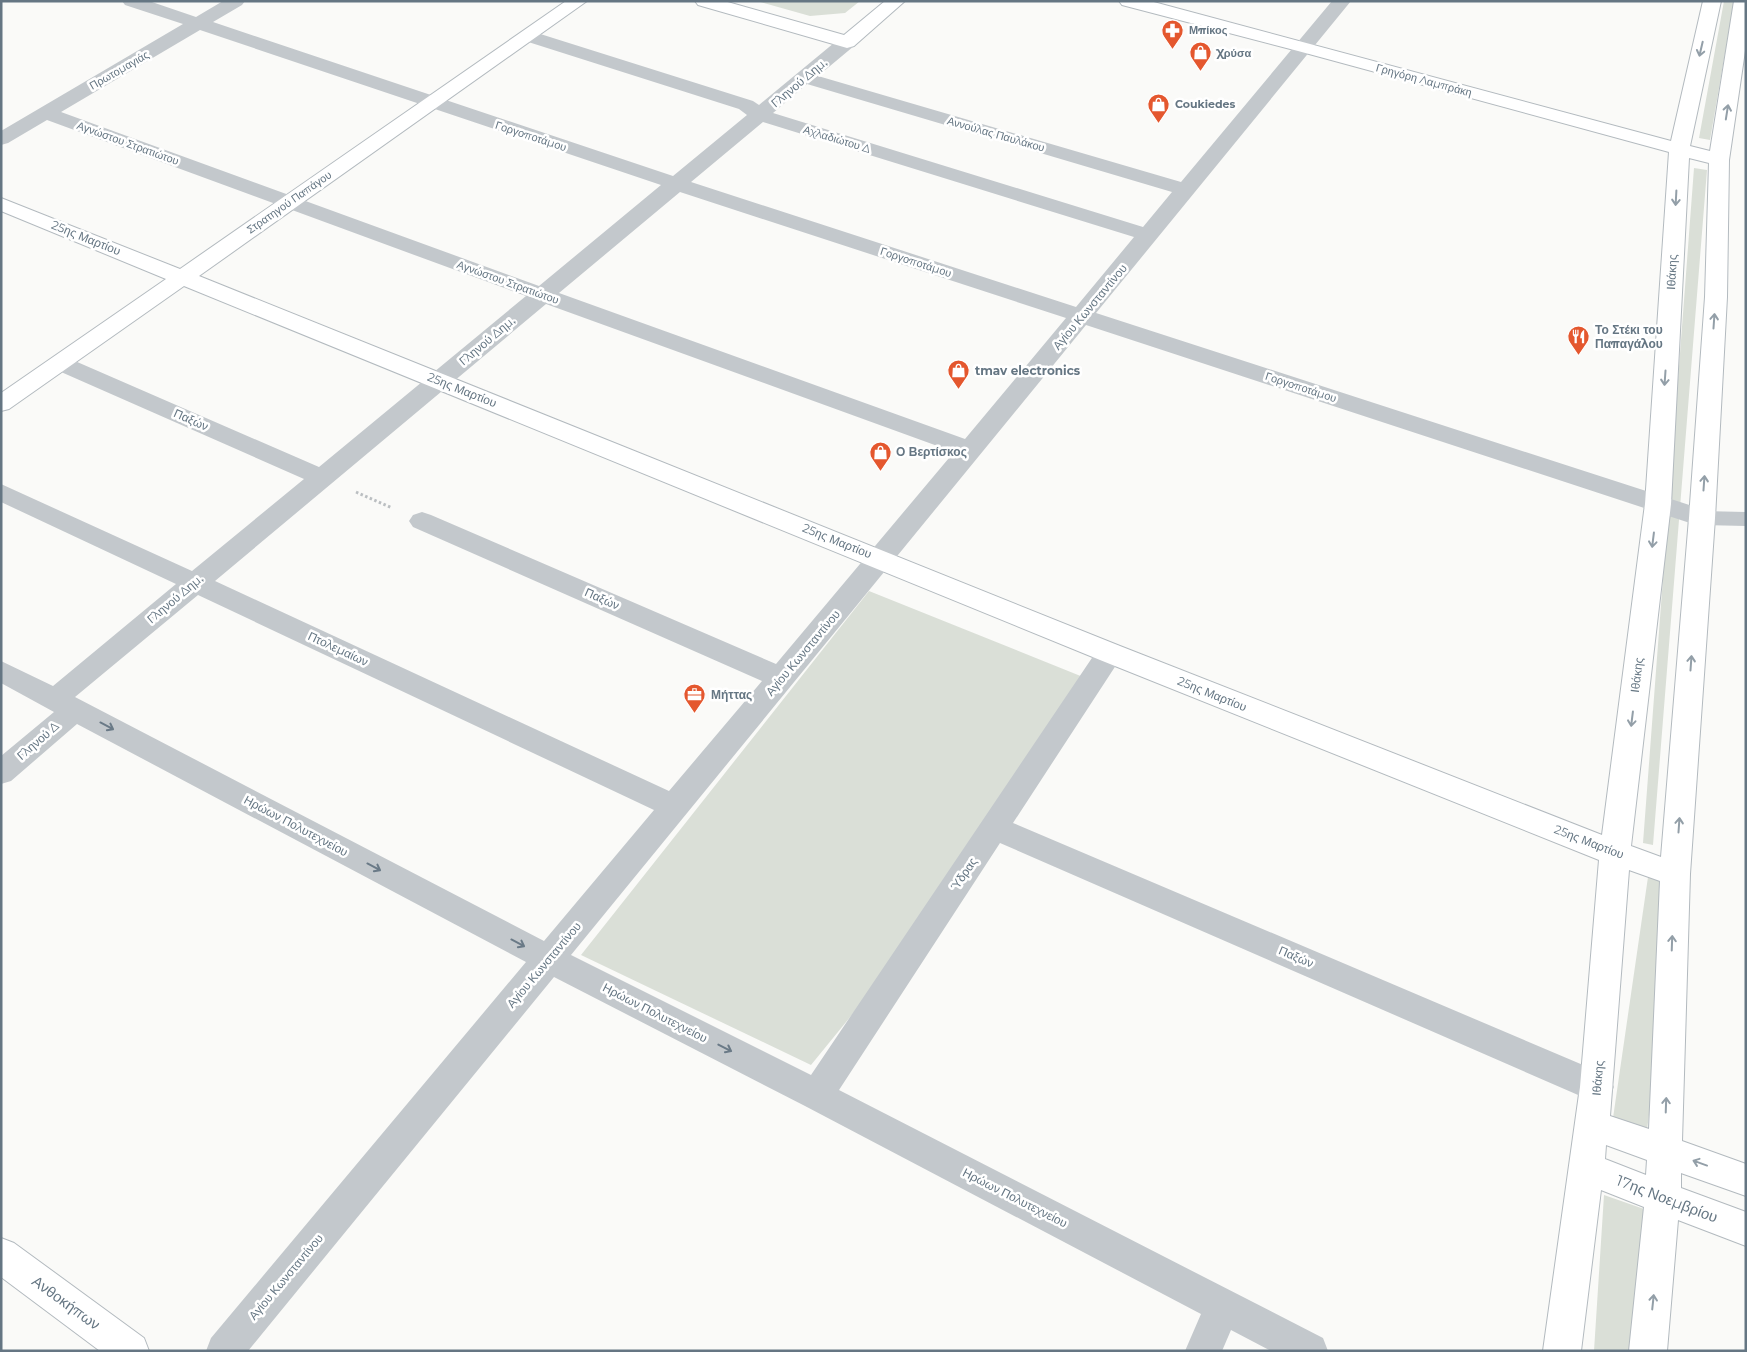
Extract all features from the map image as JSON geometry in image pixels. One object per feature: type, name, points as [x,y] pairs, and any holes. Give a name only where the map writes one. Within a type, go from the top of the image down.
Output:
[{"type":"street","name":"Γοργοποτάμου","points":[[131,1],[677,184],[1702,518]]},
{"type":"street","name":"Πρωτομαγιάς","points":[[1,139],[236,1]]},
{"type":"street","name":"Στρατηγού Παπάγου","points":[[1,404],[578,1]]},
{"type":"street","points":[[704,1],[848,42]]},
{"type":"street","name":"Γληνού Δημ.","points":[[65,704],[196,582],[806,78],[896,1]]},
{"type":"street","name":"Γρηγόρη Λαμπράκη","points":[[1128,1],[1305,47],[1719,160]]},
{"type":"street","name":"Αγίου Κωνσταντίνου","points":[[224,1351],[1342,1]]},
{"type":"street","name":"Ιθάκης","points":[[1562,1351],[1598,1087],[1615,853],[1658,504],[1679,150],[1712,1]]},
{"type":"street","points":[[1648,1351],[1663,1197],[1675,874],[1702,518],[1716,297],[1719,160],[1743,1]]},
{"type":"street","name":"Αχλαδιώτου Δ","points":[[528,36],[746,105],[760,115],[1148,236]]},
{"type":"street","name":"Αννούλας Παυλάκου","points":[[806,78],[1186,190]]},
{"type":"street","name":"Αγνώστου Στρατιώτου","points":[[46,113],[288,203],[971,450]]},
{"type":"street","name":"25ης Μαρτίου","points":[[1,204],[1110,653],[1615,853],[1675,874]]},
{"type":"street","name":"Παξών","points":[[60,363],[323,478]]},
{"type":"street","name":"Πτολεμαίων","points":[[1,492],[675,807]]},
{"type":"street","name":"Παξών","points":[[422,521],[782,678]]},
{"type":"street","name":"Ύδρας","points":[[817,1095],[1110,653]]},
{"type":"street","name":"Ηρώων Πολυτεχνείου","points":[[1,672],[549,959],[817,1095],[1310,1351]]},
{"type":"street","name":"Γληνού Δ","points":[[1,773],[65,704]]},
{"type":"street","name":"Παξών","points":[[995,828],[1598,1087]]},
{"type":"street","points":[[1593,1125],[1746,1180]]},
{"type":"street","name":"17ης Νοεμβρίου","points":[[1588,1169],[1746,1229]]},
{"type":"street","name":"Ανθοκήπων","points":[[1,1255],[131,1351]]},
{"type":"street","points":[[1203,1351],[1223,1306]]},
{"type":"lane","points":[[1702,518],[1746,519]]},
{"type":"path","points":[[323,478],[422,521]]},
{"type":"shaded area","points":[[757,1],[860,1],[845,13],[810,16]]},
{"type":"shaded area","points":[[1724,1],[1734,1],[1710,140],[1699,138]]},
{"type":"shaded area","points":[[1694,168],[1707,170],[1653,845],[1643,843]]},
{"type":"shaded area","points":[[869,591],[1088,679],[983,854],[811,1065],[581,955]]},
{"type":"shaded area","points":[[1648,877],[1679,886],[1647,1130],[1613,1118]]},
{"type":"shaded area","points":[[1604,1195],[1644,1209],[1635,1351],[1594,1351]]},
{"type":"place","name":"Μπίκος","points":[[1173,49]]},
{"type":"place","name":"Χρύσα","points":[[1201,72]]},
{"type":"place","name":"Coukiedes","points":[[1159,123]]},
{"type":"place","name":"Το Στέκι του Παπαγάλου","points":[[1579,356]]},
{"type":"place","name":"tmav electronics","points":[[959,390]]},
{"type":"place","name":"Ο Βερτίσκος","points":[[880,471]]},
{"type":"place","name":"Μήττας","points":[[695,714]]}]
